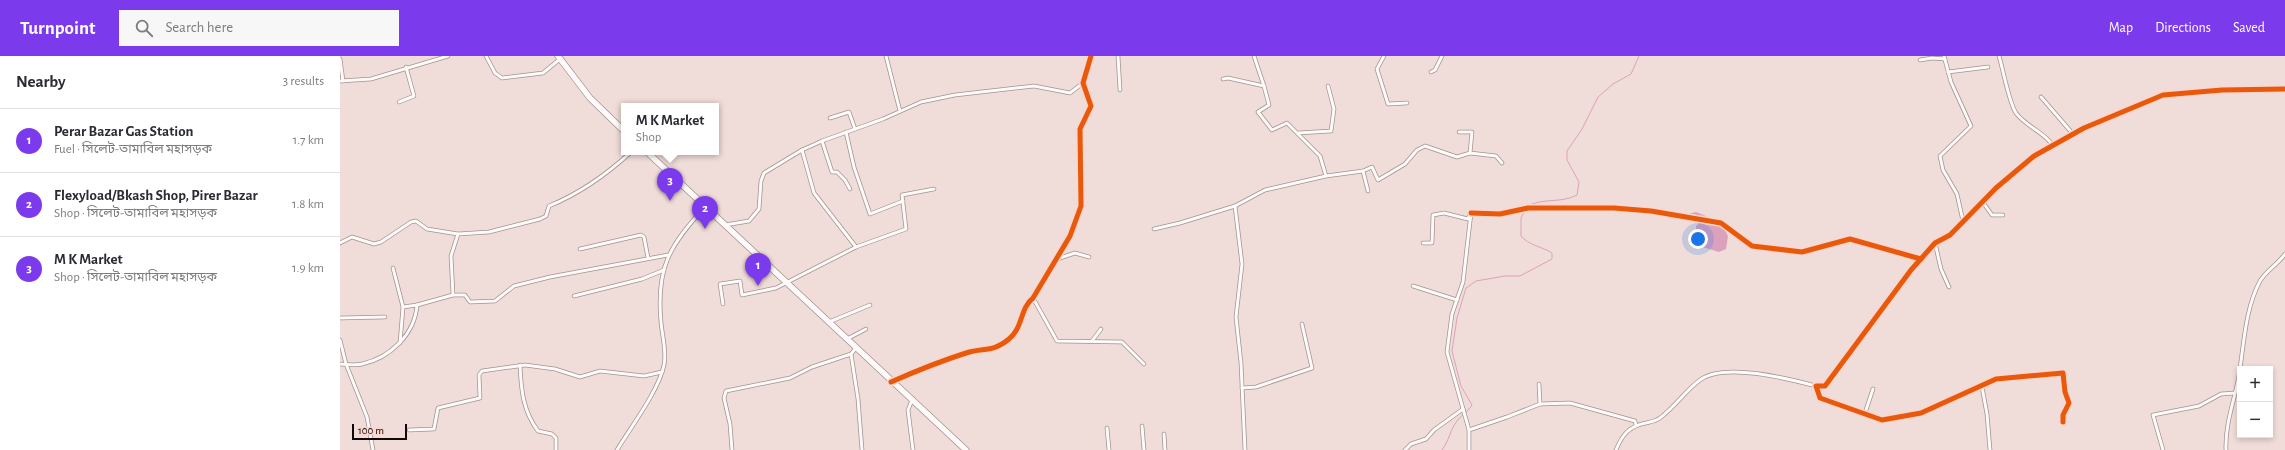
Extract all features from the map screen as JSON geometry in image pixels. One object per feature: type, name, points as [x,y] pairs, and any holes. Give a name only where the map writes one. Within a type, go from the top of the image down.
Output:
[{"type":"highway","points":[[559,57],[590,98],[621,128]]},
{"type":"highway","points":[[650,155],[966,450]]},
{"type":"street","points":[[340,59],[342,81],[371,79],[406,67],[448,56]]},
{"type":"street","points":[[486,56],[495,73],[502,78],[543,73],[559,57]]},
{"type":"street","points":[[886,56],[900,111]]},
{"type":"street","points":[[892,382],[968,352],[995,349],[1011,338],[1018,326],[1026,303],[1033,298],[1070,236],[1081,206],[1080,129],[1091,106],[1083,83],[1091,56]]},
{"type":"street","points":[[1118,56],[1120,90]]},
{"type":"street","points":[[1254,56],[1269,105],[1258,112],[1260,116],[1272,130],[1287,123],[1320,156],[1326,176]]},
{"type":"street","points":[[1384,56],[1377,69],[1388,104],[1407,103]]},
{"type":"street","points":[[1431,72],[1435,70],[1442,56]]},
{"type":"street","points":[[1999,56],[2015,112],[2028,126],[2050,140],[2052,145]]},
{"type":"street","points":[[1920,60],[1944,58],[1948,72],[1971,126],[1940,156],[1943,170],[1957,194],[1964,221]]},
{"type":"street","points":[[1948,72],[1988,66]]},
{"type":"street","points":[[399,102],[414,96],[406,67]]},
{"type":"street","points":[[1223,80],[1228,78],[1264,86]]},
{"type":"street","points":[[725,225],[749,221],[760,209],[761,181],[764,173],[802,150],[822,141],[921,102],[972,92],[1034,86],[1070,93],[1083,83]]},
{"type":"street","points":[[1298,133],[1331,131],[1334,109],[1328,86]]},
{"type":"street","points":[[1616,450],[1625,433],[1636,425],[1658,420],[1679,402],[1700,379],[1718,372],[1770,374],[1816,386],[1825,386],[1921,259],[1935,243],[1950,235],[1982,202],[2034,156],[2052,145],[2073,134],[2163,95],[2222,90],[2285,90]]},
{"type":"street","points":[[2041,98],[2073,134]]},
{"type":"street","points":[[830,118],[849,112],[855,129]]},
{"type":"street","points":[[846,132],[854,167],[870,214],[903,201]]},
{"type":"street","points":[[1459,132],[1472,132],[1470,153]]},
{"type":"street","points":[[822,141],[832,172],[836,172],[845,180],[850,189]]},
{"type":"street","points":[[1154,228],[1180,223],[1235,206],[1265,190],[1326,176],[1363,171],[1372,168],[1378,180],[1405,164],[1417,150],[1425,146],[1457,157],[1470,153],[1496,156],[1502,163]]},
{"type":"street","points":[[802,150],[814,193],[856,247]]},
{"type":"street","points":[[340,243],[352,237],[374,244],[381,242],[411,222],[416,221],[427,229],[458,234],[489,232],[540,219],[546,216],[549,206],[570,198],[590,186],[627,155]]},
{"type":"street","points":[[1363,171],[1368,191]]},
{"type":"street","points":[[723,304],[720,284],[740,280],[742,295],[776,288],[785,281],[856,247],[906,229],[902,195],[934,189]]},
{"type":"street","points":[[1982,202],[1992,215],[2003,215]]},
{"type":"street","points":[[1235,206],[1242,264],[1236,317],[1245,450]]},
{"type":"street","points":[[616,450],[644,408],[665,363],[659,285],[668,255],[685,229],[705,207]]},
{"type":"street","points":[[1471,213],[1500,214],[1528,208],[1614,208],[1644,211],[1721,223],[1752,246],[1802,252],[1850,239],[1921,259]]},
{"type":"street","points":[[1423,243],[1432,243],[1433,216],[1444,213],[1468,219],[1471,213]]},
{"type":"street","points":[[1469,450],[1469,430],[1448,352],[1452,314],[1463,282],[1471,213]]},
{"type":"street","points":[[453,295],[451,256],[458,234]]},
{"type":"street","points":[[580,249],[641,235],[644,237],[648,258]]},
{"type":"street","points":[[1935,243],[1941,269],[1949,287]]},
{"type":"street","points":[[1056,259],[1075,253],[1089,257]]},
{"type":"street","points":[[2226,450],[2227,428],[2235,394],[2244,336],[2260,282],[2285,254]]},
{"type":"street","points":[[403,307],[417,305],[453,295],[465,295],[470,302],[495,301],[514,286],[668,255]]},
{"type":"street","points":[[394,268],[403,307],[400,343]]},
{"type":"street","points":[[574,296],[642,279],[664,270]]},
{"type":"street","points":[[1413,286],[1457,300]]},
{"type":"street","points":[[1033,298],[1057,341],[1122,342],[1144,364]]},
{"type":"street","points":[[340,364],[361,364],[377,358],[400,343],[413,326],[417,305]]},
{"type":"street","points":[[828,322],[870,305]]},
{"type":"street","points":[[340,318],[385,317]]},
{"type":"street","points":[[1242,388],[1256,387],[1312,368],[1302,324]]},
{"type":"street","points":[[846,339],[866,329]]},
{"type":"street","points":[[1092,341],[1101,329]]},
{"type":"street","points":[[340,340],[346,364],[367,417],[373,450]]},
{"type":"street","points":[[732,450],[724,398],[726,391],[790,378],[812,367],[851,354],[856,348]]},
{"type":"street","points":[[851,354],[858,399],[862,450]]},
{"type":"street","points":[[408,430],[434,429],[438,408],[480,398],[480,372],[520,365],[555,370],[580,377],[600,371],[644,376],[662,372]]},
{"type":"street","points":[[520,365],[522,398],[533,424],[538,432],[552,434],[556,438],[556,450]]},
{"type":"street","points":[[1816,386],[1820,398],[1882,420],[1921,413],[1982,387],[1996,379],[2063,373],[2065,392],[2069,403],[2063,415],[2063,422]]},
{"type":"street","points":[[1539,384],[1540,404]]},
{"type":"street","points":[[1982,387],[1987,414],[1990,450]]},
{"type":"street","points":[[1865,414],[1873,389]]},
{"type":"street","points":[[2163,450],[2153,415],[2199,406],[2221,394],[2235,394]]},
{"type":"street","points":[[912,400],[908,410],[913,450]]},
{"type":"street","points":[[1469,430],[1540,404],[1570,403],[1634,421],[1636,425]]},
{"type":"street","points":[[1405,450],[1411,444],[1426,439],[1434,430],[1463,409]]},
{"type":"street","points":[[1142,426],[1144,450]]},
{"type":"street","points":[[1108,428],[1109,450]]},
{"type":"street","points":[[1164,434],[1165,450]]},
{"type":"shaded area","points":[[1696,212],[1713,219],[1689,216],[1688,214]]},
{"type":"shaded area","points":[[1702,221],[1723,226],[1728,236],[1726,249],[1719,252],[1696,245],[1696,226]]},
{"type":"waterway","points":[[1526,207],[1538,202],[1571,198],[1577,195],[1579,182],[1567,160],[1567,151],[1582,129],[1598,97],[1613,84],[1631,74],[1639,56]]},
{"type":"waterway","points":[[1442,450],[1455,424],[1472,405],[1461,386],[1452,351],[1457,318],[1466,288],[1476,281],[1505,276],[1520,276],[1552,259],[1552,253],[1528,242],[1521,236],[1521,218],[1525,210]]},
{"type":"cycle path","points":[[891,382],[928,366],[957,356],[972,351],[993,348],[1003,343],[1014,334],[1026,307],[1033,298],[1070,236],[1081,206],[1080,129],[1091,106],[1083,83],[1091,56]]},
{"type":"cycle path","points":[[2063,422],[2063,415],[2069,403],[2065,392],[2063,373],[1996,379],[1921,413],[1882,420],[1820,398],[1816,386],[1825,386],[1911,270],[1935,243],[1950,235],[1996,188],[2034,156],[2084,128],[2163,95],[2222,90],[2285,89]]},
{"type":"cycle path","points":[[1471,213],[1500,214],[1528,208],[1614,208],[1651,211],[1721,223],[1752,246],[1802,252],[1850,239],[1921,259]]},
{"type":"place","name":"M K Market","points":[[670,201]]},
{"type":"place","name":"Flexyload/Bkash Shop, Pirer Bazar","points":[[705,229]]},
{"type":"place","name":"Perar Bazar Gas Station","points":[[758,286]]}]
